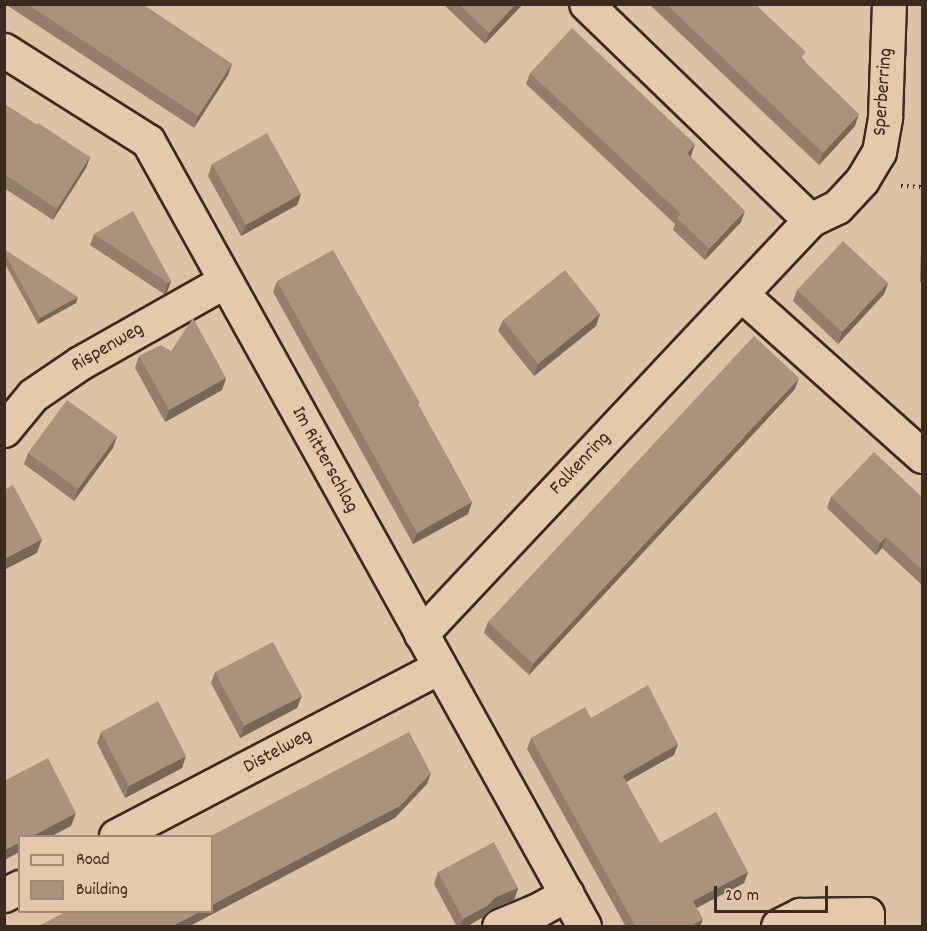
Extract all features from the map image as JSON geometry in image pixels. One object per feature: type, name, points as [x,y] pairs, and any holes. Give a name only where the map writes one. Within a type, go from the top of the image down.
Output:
[{"type":"street","points":[[586,4],[810,220]]},
{"type":"street","name":"Sperberring","points":[[810,220],[837,207],[862,180],[879,152],[885,117],[889,4]]},
{"type":"street","name":"Im Ritterschlag","points":[[4,50],[148,141],[585,927]]},
{"type":"street","name":"Falkenring","points":[[421,634],[810,220]]},
{"type":"street","name":"Rispenweg","points":[[4,430],[33,394],[80,363],[225,281]]},
{"type":"street","points":[[741,294],[922,456]]},
{"type":"street","name":"Distelweg","points":[[120,835],[439,667]]},
{"type":"street","points":[[4,895],[18,888]]},
{"type":"street","points":[[499,927],[567,894]]},
{"type":"street","points":[[778,927],[800,915],[867,914],[867,927]]},
{"type":"building","points":[[27,4],[142,4],[232,64],[198,116]]},
{"type":"building","points":[[459,4],[516,4],[489,33]]},
{"type":"building","points":[[666,4],[755,4],[806,52],[801,58],[859,114],[823,153]]},
{"type":"building","points":[[572,28],[695,144],[687,153],[745,211],[709,249],[677,218],[681,214],[530,73]]},
{"type":"building","points":[[4,104],[90,157],[57,209],[4,174]]},
{"type":"building","points":[[267,133],[301,194],[246,225],[212,164]]},
{"type":"building","points":[[133,211],[171,281],[168,283],[94,234]]},
{"type":"building","points":[[843,241],[888,283],[842,332],[797,290]]},
{"type":"building","points":[[4,249],[78,297],[40,318]]},
{"type":"building","points":[[333,250],[420,403],[418,404],[472,502],[417,533],[277,281]]},
{"type":"building","points":[[565,270],[600,314],[538,364],[503,320]]},
{"type":"building","points":[[193,318],[226,378],[169,410],[139,356],[161,345],[171,351]]},
{"type":"building","points":[[754,336],[799,378],[533,664],[488,622]]},
{"type":"building","points":[[67,400],[117,436],[78,489],[28,453]]},
{"type":"building","points":[[874,452],[922,497],[922,570],[886,537],[880,543],[831,497]]},
{"type":"building","points":[[13,485],[42,539],[4,559],[4,490]]},
{"type":"building","points":[[273,642],[302,696],[244,726],[215,672]]},
{"type":"building","points":[[648,685],[678,744],[623,776],[632,793],[660,843],[716,812],[748,872],[693,901],[703,919],[690,927],[636,927],[531,738],[585,707],[591,718]]},
{"type":"building","points":[[158,701],[186,756],[129,786],[101,732]]},
{"type":"building","points":[[409,732],[431,773],[400,806],[213,904],[213,835]]},
{"type":"building","points":[[48,758],[76,813],[34,835],[18,835],[18,843],[4,850],[4,781]]},
{"type":"building","points":[[494,842],[518,888],[496,897],[487,906],[463,919],[438,872]]},
{"type":"building","points":[[63,913],[197,913],[170,927],[37,927]]}]
